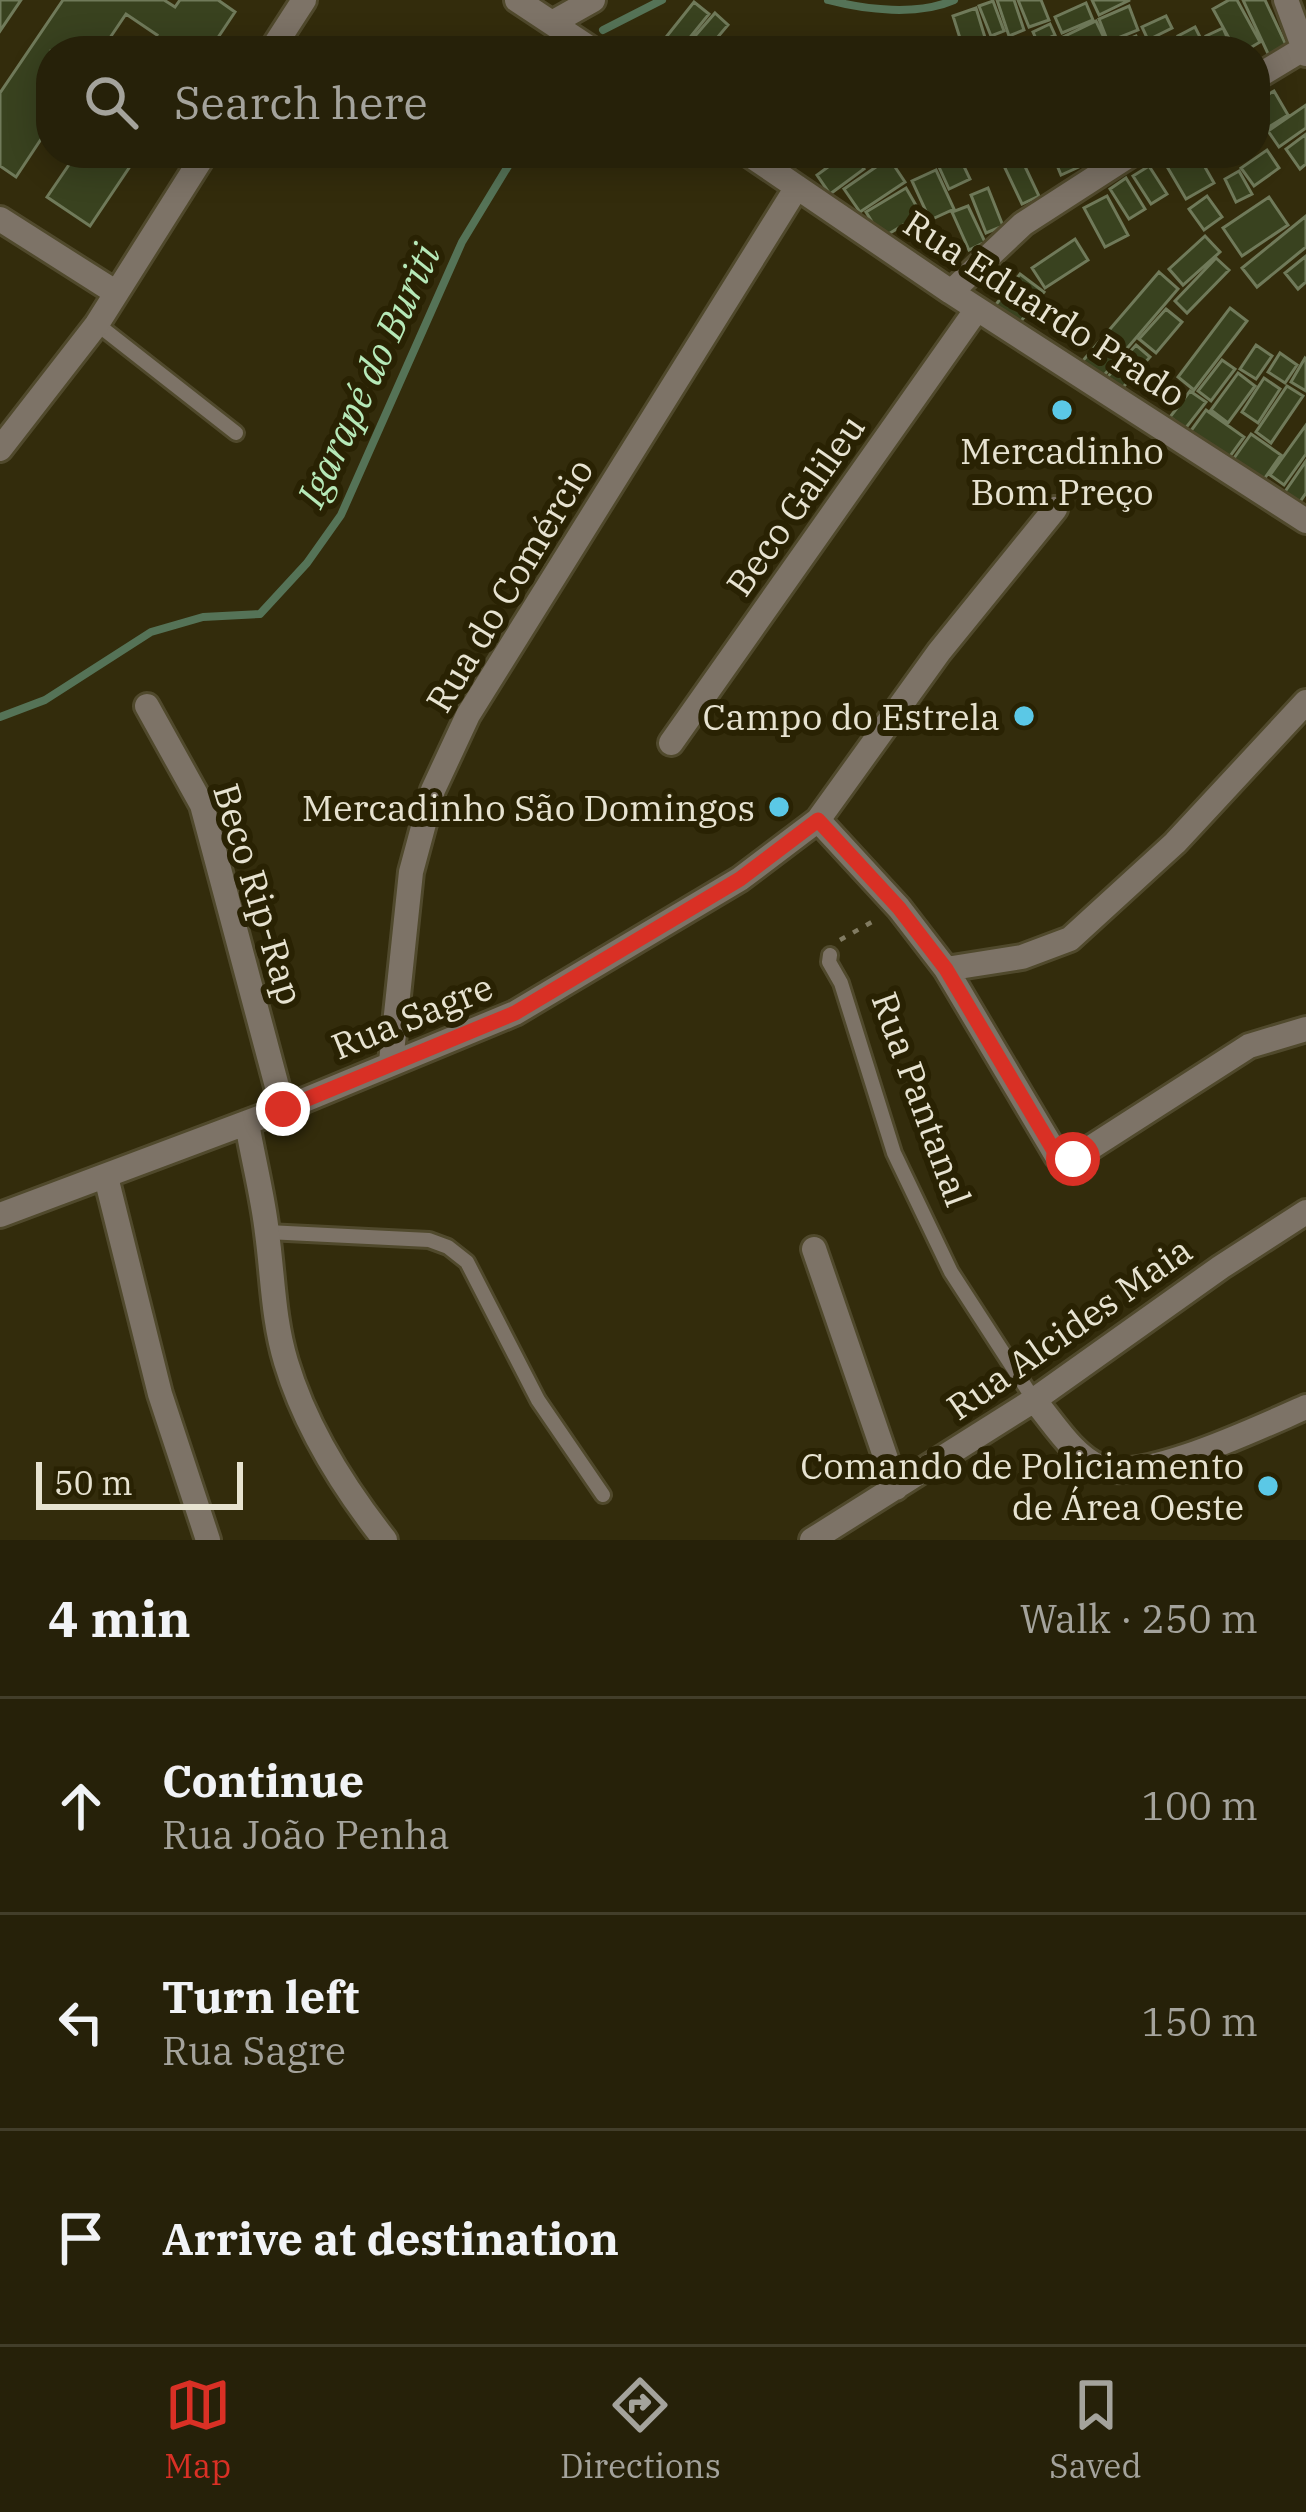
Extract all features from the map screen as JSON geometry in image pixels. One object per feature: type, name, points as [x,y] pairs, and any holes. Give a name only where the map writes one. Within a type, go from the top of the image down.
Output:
[{"type":"street","points":[[281,36],[304,0]]},
{"type":"street","points":[[517,0],[572,36]]},
{"type":"street","points":[[552,23],[593,0]]},
{"type":"street","points":[[1270,70],[1304,52],[1286,0]]},
{"type":"street","points":[[0,449],[97,324],[195,168]]},
{"type":"street","name":"Rua Eduardo Prado","points":[[769,168],[976,309],[1306,521]]},
{"type":"street","points":[[951,292],[1023,224],[1109,168]]},
{"type":"street","name":"Rua do Comércio","points":[[391,1062],[411,872],[433,790],[468,715],[797,187]]},
{"type":"street","points":[[0,219],[115,292]]},
{"type":"street","name":"Beco Galileu","points":[[671,743],[976,309]]},
{"type":"street","name":"Rua Sagre","points":[[0,1215],[283,1109],[515,1013],[740,879],[818,820],[939,652],[1055,509]]},
{"type":"street","name":"Beco Rip-Rap","points":[[147,706],[202,805],[283,1109]]},
{"type":"street","points":[[946,969],[1022,957],[1070,939],[1175,843],[1302,713]]},
{"type":"street","points":[[818,820],[899,908],[946,969],[1057,1156],[1073,1159],[1249,1046],[1306,1029]]},
{"type":"street","points":[[247,1123],[267,1232],[272,1301],[287,1365],[352,1499],[385,1540]]},
{"type":"street","points":[[106,1177],[160,1394],[208,1540]]},
{"type":"street","name":"Rua Alcides Maia","points":[[812,1540],[1034,1400],[1306,1212]]},
{"type":"street","points":[[814,1250],[896,1488]]},
{"type":"street","points":[[1034,1400],[1083,1457],[1104,1470],[1138,1470],[1212,1447],[1306,1407]]},
{"type":"lane","points":[[97,324],[236,434]]},
{"type":"lane","name":"Rua Pantanal","points":[[830,955],[895,1153],[951,1272],[1034,1400]]},
{"type":"lane","points":[[267,1232],[429,1240],[457,1254],[467,1262],[538,1400],[603,1495]]},
{"type":"path","points":[[830,955],[842,938],[899,908]]},
{"type":"building","points":[[0,0],[21,0],[0,31]]},
{"type":"building","points":[[63,0],[164,0],[175,7],[180,0],[218,0],[235,12],[219,36],[156,36],[126,14],[111,36],[39,36]]},
{"type":"building","points":[[997,0],[1014,0],[1024,30],[1009,36]]},
{"type":"building","points":[[1018,0],[1041,0],[1049,20],[1029,27]]},
{"type":"building","points":[[1092,0],[1130,0],[1099,15]]},
{"type":"building","points":[[1237,0],[1257,36],[1228,36],[1213,9]]},
{"type":"building","points":[[1243,0],[1265,0],[1288,49],[1270,58],[1270,36],[1260,36]]},
{"type":"building","points":[[993,1],[1004,31],[991,36],[979,6]]},
{"type":"building","points":[[694,2],[709,14],[691,36],[667,36]]},
{"type":"building","points":[[1086,3],[1093,20],[1062,33],[1055,17]]},
{"type":"building","points":[[1129,6],[1138,30],[1106,36],[1099,19]]},
{"type":"building","points":[[976,8],[985,36],[959,36],[953,16]]},
{"type":"building","points":[[715,13],[728,25],[719,36],[695,36]]},
{"type":"building","points":[[1166,16],[1172,28],[1146,36],[1142,27]]},
{"type":"building","points":[[1096,21],[1103,36],[1065,36]]},
{"type":"building","points":[[1050,24],[1055,35],[1035,36],[1033,32]]},
{"type":"building","points":[[1195,27],[1200,36],[1178,36]]},
{"type":"building","points":[[36,40],[36,147],[16,177],[0,166],[0,93]]},
{"type":"building","points":[[1274,91],[1288,115],[1270,126],[1270,93]]},
{"type":"building","points":[[1306,105],[1306,128],[1279,147],[1270,130]]},
{"type":"building","points":[[1306,134],[1306,164],[1300,169],[1286,149]]},
{"type":"building","points":[[1270,154],[1279,168],[1254,186],[1241,168],[1270,168]]},
{"type":"building","points":[[67,168],[129,168],[90,226],[47,197]]},
{"type":"building","points":[[827,168],[864,169],[830,194],[817,175]]},
{"type":"building","points":[[874,168],[896,168],[905,182],[860,212],[844,189]]},
{"type":"building","points":[[939,168],[965,168],[970,179],[949,189]]},
{"type":"building","points":[[1005,168],[1026,168],[1039,196],[1022,204]]},
{"type":"building","points":[[1150,168],[1167,194],[1151,204],[1133,176]]},
{"type":"building","points":[[1168,168],[1206,168],[1214,183],[1186,199]]},
{"type":"building","points":[[936,170],[954,209],[930,220],[912,181]]},
{"type":"building","points":[[1239,171],[1252,194],[1236,202],[1225,179]]},
{"type":"building","points":[[1126,178],[1145,209],[1129,219],[1110,189]]},
{"type":"building","points":[[906,188],[921,214],[882,238],[866,212]]},
{"type":"building","points":[[988,188],[1003,226],[986,233],[971,195]]},
{"type":"building","points":[[1107,196],[1128,235],[1105,247],[1084,208]]},
{"type":"building","points":[[1207,196],[1222,217],[1204,230],[1189,209]]},
{"type":"building","points":[[1269,197],[1288,225],[1242,256],[1223,228]]},
{"type":"building","points":[[968,206],[985,242],[969,250],[952,212]]},
{"type":"building","points":[[1306,216],[1306,247],[1257,287],[1242,268]]},
{"type":"building","points":[[1205,236],[1220,252],[1183,285],[1169,269]]},
{"type":"building","points":[[1075,239],[1088,260],[1045,288],[1032,268]]},
{"type":"building","points":[[1306,256],[1306,282],[1298,289],[1285,273]]},
{"type":"building","points":[[1216,258],[1229,270],[1187,313],[1175,301]]},
{"type":"building","points":[[1159,272],[1178,289],[1099,381],[1080,364]]},
{"type":"building","points":[[1020,274],[1044,292],[1018,325],[994,307]]},
{"type":"building","points":[[1230,308],[1247,321],[1194,390],[1178,377]]},
{"type":"building","points":[[1166,309],[1182,322],[1156,353],[1139,339]]},
{"type":"building","points":[[1136,345],[1150,357],[1117,394],[1103,382]]},
{"type":"building","points":[[1256,345],[1272,356],[1256,379],[1240,369]]},
{"type":"building","points":[[1280,353],[1297,365],[1285,383],[1268,372]]},
{"type":"building","points":[[1306,359],[1306,391],[1291,382]]},
{"type":"building","points":[[1222,360],[1235,369],[1211,401],[1198,391]]},
{"type":"building","points":[[1238,373],[1255,386],[1228,423],[1211,410]]},
{"type":"building","points":[[1264,378],[1280,389],[1258,423],[1242,412]]},
{"type":"building","points":[[1287,386],[1303,396],[1271,443],[1256,432]]},
{"type":"building","points":[[1190,391],[1206,402],[1185,429],[1170,417]]},
{"type":"building","points":[[1206,410],[1244,437],[1228,459],[1190,432]]},
{"type":"building","points":[[1306,425],[1306,454],[1284,485],[1270,475]]},
{"type":"building","points":[[1251,434],[1281,455],[1262,482],[1232,461]]},
{"type":"building","points":[[1306,461],[1306,493],[1297,506],[1282,496]]},
{"type":"waterway","name":"Igarapé do Buriti","points":[[603,30],[662,0]]},
{"type":"waterway","name":"Igarapé do Buriti","points":[[828,0],[892,10],[954,0]]},
{"type":"waterway","name":"Igarapé do Buriti","points":[[0,717],[45,700],[151,632],[203,617],[260,614],[307,563],[341,515],[462,242],[507,168]]},
{"type":"place","name":"Mercadinho Bom Preço","points":[[1062,410]]},
{"type":"place","name":"Campo do Estrela","points":[[1024,716]]},
{"type":"place","name":"Mercadinho São Domingos","points":[[779,807]]},
{"type":"place","name":"Comando de Policiamento de Área Oeste","points":[[1268,1486]]},
{"type":"route","points":[[283,1109],[515,1013],[740,879],[818,820],[899,908],[946,969],[1057,1156],[1073,1159]]}]
